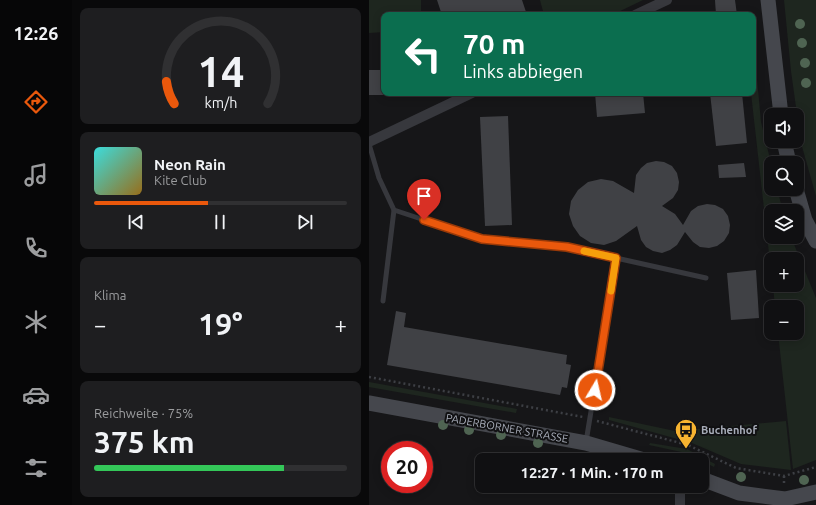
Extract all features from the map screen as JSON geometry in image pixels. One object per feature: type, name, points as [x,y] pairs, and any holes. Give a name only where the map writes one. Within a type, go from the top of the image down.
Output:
[{"type":"main road","points":[[768,0],[780,108]]},
{"type":"main road","points":[[799,196],[805,220],[816,242]]},
{"type":"main road","name":"PADERBORNER STRASSE","points":[[369,403],[586,443],[620,453]]},
{"type":"main road","points":[[709,482],[739,493],[785,499],[816,492]]},
{"type":"street","points":[[641,12],[667,0]]},
{"type":"street","points":[[369,143],[466,96]]},
{"type":"street","points":[[679,505],[680,493]]},
{"type":"lane","points":[[369,143],[379,178],[394,210],[383,301]]},
{"type":"lane","points":[[394,210],[482,239],[567,247],[706,278]]},
{"type":"lane","points":[[586,443],[616,258]]},
{"type":"shaded area","points":[[369,0],[421,0],[421,12],[381,12],[381,32],[369,33]]},
{"type":"shaded area","points":[[540,0],[643,0],[618,12],[543,12]]},
{"type":"shaded area","points":[[784,0],[816,0],[816,196],[802,148],[804,148],[804,108],[796,108]]},
{"type":"shaded area","points":[[756,68],[761,122],[764,134],[764,148],[767,148],[769,156],[764,156],[764,196],[779,196],[781,204],[764,204],[764,209],[751,96],[756,96]]},
{"type":"shaded area","points":[[768,244],[794,244],[797,252],[769,252]]},
{"type":"shaded area","points":[[804,269],[816,298],[816,460],[793,469],[779,340],[804,340],[804,300],[774,300],[774,292],[804,292]]},
{"type":"shaded area","points":[[369,382],[517,409],[516,413],[369,387]]},
{"type":"shaded area","points":[[609,417],[675,431],[786,421],[791,470],[741,464],[692,443],[609,420]]},
{"type":"shaded area","points":[[650,443],[687,449],[694,453],[686,453],[649,445]]},
{"type":"shaded area","points":[[709,461],[715,464],[714,467],[709,464]]},
{"type":"building","points":[[437,0],[522,0],[526,12],[441,12]]},
{"type":"building","points":[[715,0],[735,0],[737,12],[716,12]]},
{"type":"building","points":[[369,70],[381,70],[381,95],[369,95]]},
{"type":"building","points":[[595,96],[643,96],[645,113],[597,117]]},
{"type":"building","points":[[710,96],[742,96],[747,143],[716,146]]},
{"type":"building","points":[[508,116],[512,225],[485,226],[480,117]]},
{"type":"building","points":[[656,161],[664,162],[672,166],[677,173],[679,182],[678,190],[673,198],[662,206],[675,214],[683,225],[691,211],[698,206],[707,204],[715,205],[723,209],[728,216],[730,225],[729,233],[724,241],[717,246],[709,248],[700,247],[693,242],[685,232],[677,245],[662,253],[653,251],[646,247],[641,240],[637,226],[616,241],[604,245],[591,243],[580,236],[573,226],[569,214],[571,201],[578,190],[588,182],[601,179],[613,181],[634,193],[636,175],[647,163]]},
{"type":"building","points":[[744,163],[746,177],[719,178],[718,165]]},
{"type":"building","points":[[756,270],[759,318],[731,320],[727,273]]},
{"type":"building","points":[[396,311],[406,313],[404,327],[567,355],[566,364],[571,365],[567,388],[562,387],[560,395],[387,365]]},
{"type":"slow traffic","points":[[584,251],[616,258],[611,291]]},
{"type":"place","name":"Buchenhof","points":[[686,450]]},
{"type":"route","points":[[424,220],[482,239],[567,247],[616,258],[595,390]]}]
